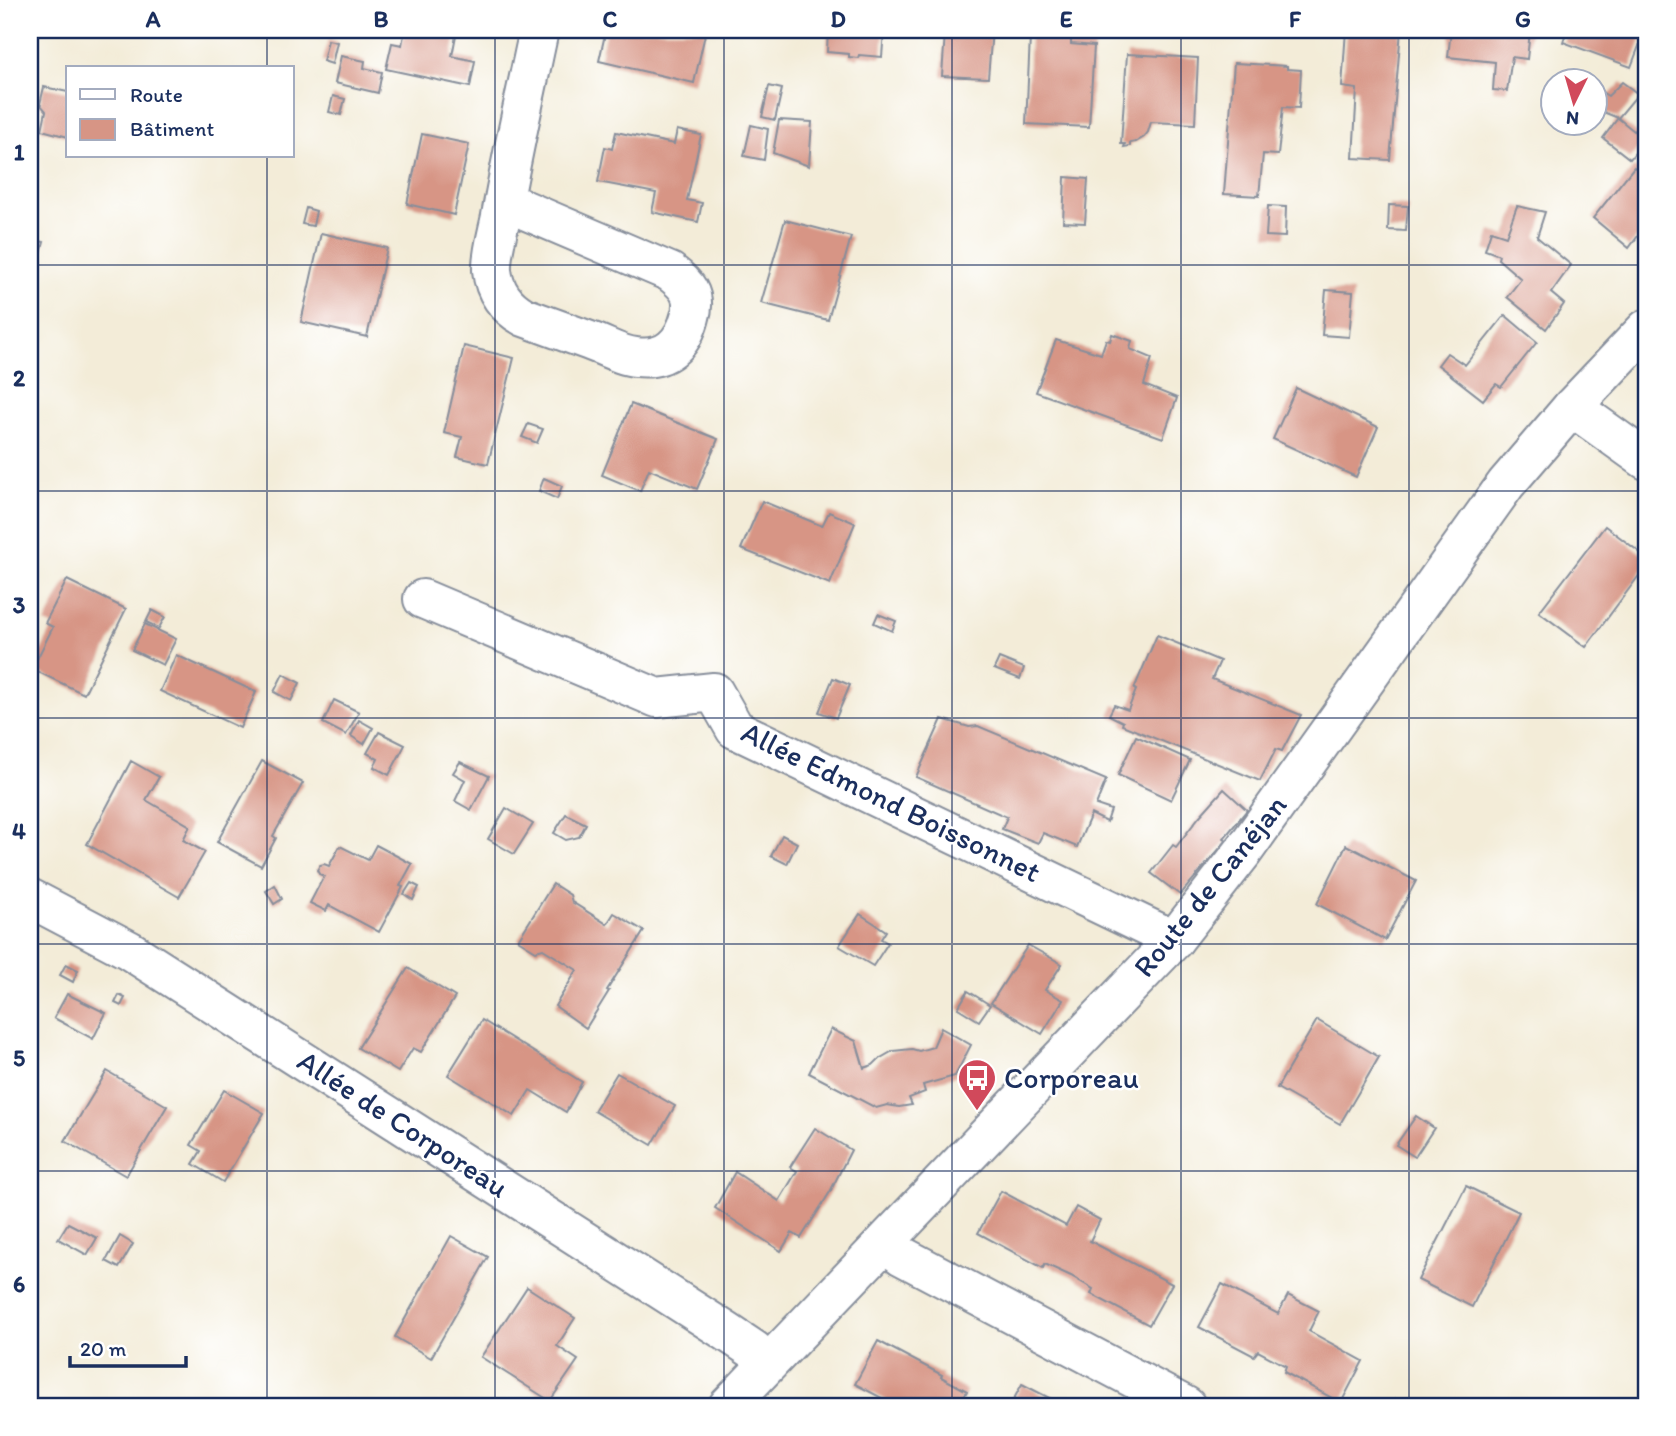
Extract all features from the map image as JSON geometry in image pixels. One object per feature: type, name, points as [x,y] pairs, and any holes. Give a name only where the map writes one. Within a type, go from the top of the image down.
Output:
[{"type":"street","points":[[504,201],[670,272],[683,281],[691,293],[693,309],[687,330],[675,347],[655,357],[634,357],[524,317],[504,301],[495,284],[492,267],[504,201],[539,30]]},
{"type":"street","name":"Route de Canéjan","points":[[728,1406],[1174,940],[1243,852],[1506,484],[1572,407],[1646,328]]},
{"type":"street","points":[[1572,407],[1646,460]]},
{"type":"street","name":"Allée Edmond Boissonnet","points":[[423,599],[657,698],[714,692],[735,729],[1174,940]]},
{"type":"street","name":"Allée de Corporeau","points":[[30,898],[141,957],[727,1332],[769,1363]]},
{"type":"street","points":[[885,1243],[902,1256],[1186,1406]]},
{"type":"building","points":[[279,30],[301,30],[300,35]]},
{"type":"building","points":[[405,30],[457,30],[452,56],[475,61],[470,87],[386,69],[392,43],[402,45]]},
{"type":"building","points":[[606,30],[706,30],[694,83],[599,61]]},
{"type":"building","points":[[828,30],[884,30],[882,57],[859,55],[858,58],[849,57],[849,54],[827,52]]},
{"type":"building","points":[[934,30],[992,30],[988,78],[942,76],[945,33]]},
{"type":"building","points":[[1346,30],[1401,30],[1390,160],[1353,158],[1357,89],[1342,87]]},
{"type":"building","points":[[1451,30],[1530,31],[1527,59],[1512,57],[1507,91],[1493,90],[1495,62],[1448,57]]},
{"type":"building","points":[[1567,30],[1645,30],[1631,67],[1563,42]]},
{"type":"building","points":[[1030,37],[1071,39],[1071,44],[1094,46],[1089,127],[1026,124]]},
{"type":"building","points":[[328,40],[337,42],[332,64],[323,61]]},
{"type":"building","points":[[1127,54],[1198,58],[1195,124],[1151,122],[1144,137],[1130,143],[1130,146],[1124,147],[1125,144],[1121,144]]},
{"type":"building","points":[[341,56],[365,61],[364,68],[382,72],[378,93],[335,83]]},
{"type":"building","points":[[1234,63],[1287,66],[1287,69],[1301,70],[1299,108],[1283,107],[1278,155],[1263,154],[1259,196],[1224,194]]},
{"type":"building","points":[[1622,82],[1638,94],[1618,118],[1610,115],[1610,94]]},
{"type":"building","points":[[769,86],[782,89],[775,120],[762,117]]},
{"type":"building","points":[[44,87],[66,92],[66,136],[42,130],[46,111],[40,104]]},
{"type":"building","points":[[333,96],[345,99],[341,115],[329,112]]},
{"type":"building","points":[[1618,118],[1645,140],[1630,159],[1603,138],[1610,136],[1610,129]]},
{"type":"building","points":[[779,120],[812,122],[809,166],[773,153]]},
{"type":"building","points":[[751,125],[768,129],[764,160],[744,156]]},
{"type":"building","points":[[677,130],[701,135],[687,200],[702,203],[698,222],[652,212],[656,193],[598,182],[605,147],[612,149],[616,132],[674,144]]},
{"type":"building","points":[[422,134],[469,144],[454,215],[407,204]]},
{"type":"building","points":[[1634,167],[1646,176],[1646,225],[1629,248],[1593,218]]},
{"type":"building","points":[[1065,177],[1088,179],[1085,223],[1063,222]]},
{"type":"building","points":[[1389,205],[1408,206],[1406,231],[1388,230]]},
{"type":"building","points":[[1268,206],[1286,207],[1285,237],[1266,236]]},
{"type":"building","points":[[1517,206],[1545,212],[1537,237],[1571,265],[1551,293],[1564,304],[1546,329],[1507,297],[1521,279],[1498,259],[1499,255],[1485,250],[1491,231],[1506,236]]},
{"type":"building","points":[[306,208],[316,211],[313,226],[302,224]]},
{"type":"building","points":[[785,220],[851,237],[828,320],[761,303]]},
{"type":"building","points":[[321,233],[387,248],[367,337],[301,322]]},
{"type":"building","points":[[30,239],[44,242],[33,283],[30,282]]},
{"type":"building","points":[[1326,290],[1353,292],[1349,337],[1322,335]]},
{"type":"building","points":[[1505,315],[1537,342],[1501,387],[1496,384],[1483,400],[1438,365],[1447,353],[1465,365]]},
{"type":"building","points":[[1112,334],[1132,341],[1130,349],[1152,358],[1144,385],[1177,398],[1163,438],[1036,392],[1056,340],[1101,354],[1106,340],[1110,341]]},
{"type":"building","points":[[464,346],[514,358],[488,464],[457,457],[462,437],[444,433]]},
{"type":"building","points":[[1296,388],[1378,427],[1356,477],[1273,439]]},
{"type":"building","points":[[631,404],[718,439],[697,489],[649,469],[640,491],[602,475]]},
{"type":"building","points":[[528,424],[543,429],[537,443],[522,437]]},
{"type":"building","points":[[544,478],[562,486],[557,499],[539,491]]},
{"type":"building","points":[[762,501],[822,526],[829,512],[855,523],[830,584],[741,549]]},
{"type":"building","points":[[1605,526],[1646,557],[1646,566],[1586,647],[1539,612]]},
{"type":"building","points":[[67,580],[126,609],[84,694],[32,669],[53,627],[45,623]]},
{"type":"building","points":[[152,610],[165,617],[159,628],[146,622]]},
{"type":"building","points":[[878,614],[896,621],[892,631],[874,623]]},
{"type":"building","points":[[145,624],[176,639],[163,665],[132,650]]},
{"type":"building","points":[[1157,635],[1220,661],[1212,679],[1301,715],[1282,751],[1276,749],[1260,781],[1122,725],[1123,722],[1109,715],[1114,705],[1128,710]]},
{"type":"building","points":[[176,655],[256,692],[240,728],[160,691]]},
{"type":"building","points":[[999,658],[1024,668],[1020,679],[994,669]]},
{"type":"building","points":[[283,674],[300,683],[291,701],[274,692]]},
{"type":"building","points":[[833,678],[850,685],[836,718],[819,712]]},
{"type":"building","points":[[334,700],[359,712],[346,735],[323,723]]},
{"type":"building","points":[[942,719],[969,727],[978,726],[1106,780],[1096,805],[1111,810],[1107,822],[1091,814],[1077,847],[1043,833],[1038,843],[1002,829],[1007,817],[916,777]]},
{"type":"building","points":[[359,720],[373,728],[364,744],[351,736]]},
{"type":"building","points":[[379,732],[405,745],[389,775],[374,767],[378,759],[367,753]]},
{"type":"building","points":[[1136,736],[1190,760],[1171,800],[1118,775]]},
{"type":"building","points":[[131,761],[159,777],[146,800],[190,826],[183,840],[205,852],[179,897],[87,844]]},
{"type":"building","points":[[262,761],[303,783],[273,836],[276,838],[261,866],[217,842]]},
{"type":"building","points":[[460,762],[489,776],[471,810],[455,801],[465,780],[453,773]]},
{"type":"building","points":[[1224,789],[1247,810],[1224,838],[1227,840],[1180,895],[1151,873]]},
{"type":"building","points":[[506,808],[533,824],[514,854],[488,839]]},
{"type":"building","points":[[566,814],[586,824],[579,837],[566,840],[554,833]]},
{"type":"building","points":[[782,835],[797,843],[787,864],[771,856]]},
{"type":"building","points":[[376,845],[412,864],[379,932],[329,905],[326,911],[310,903],[324,876],[317,870],[320,865],[329,866],[340,846],[368,860]]},
{"type":"building","points":[[1346,845],[1416,881],[1385,940],[1317,904]]},
{"type":"building","points":[[411,883],[419,887],[413,900],[404,894]]},
{"type":"building","points":[[553,884],[570,895],[572,902],[607,924],[614,913],[644,931],[586,1028],[555,1006],[577,970],[543,949],[536,951],[518,940]]},
{"type":"building","points":[[275,885],[282,899],[274,904],[266,891]]},
{"type":"building","points":[[860,914],[886,931],[881,939],[888,943],[873,966],[839,946]]},
{"type":"building","points":[[1028,945],[1062,964],[1045,990],[1063,1000],[1042,1034],[991,1003]]},
{"type":"building","points":[[66,964],[78,970],[73,982],[60,975]]},
{"type":"building","points":[[408,968],[455,997],[421,1052],[413,1048],[398,1072],[358,1048]]},
{"type":"building","points":[[968,991],[990,1005],[979,1021],[958,1008]]},
{"type":"building","points":[[67,994],[106,1013],[93,1039],[54,1018]]},
{"type":"building","points":[[119,995],[125,998],[121,1006],[115,1003]]},
{"type":"building","points":[[482,1020],[582,1082],[566,1112],[530,1090],[514,1116],[448,1075]]},
{"type":"building","points":[[1317,1020],[1379,1057],[1340,1124],[1277,1088]]},
{"type":"building","points":[[941,1028],[971,1045],[955,1076],[923,1085],[925,1092],[909,1098],[912,1105],[876,1108],[809,1073],[831,1029],[856,1041],[864,1068],[893,1051],[919,1051],[933,1047]]},
{"type":"building","points":[[107,1071],[167,1106],[126,1176],[65,1141]]},
{"type":"building","points":[[617,1073],[675,1106],[652,1145],[594,1111]]},
{"type":"building","points":[[224,1090],[264,1113],[223,1182],[193,1164],[201,1151],[191,1145]]},
{"type":"building","points":[[1416,1116],[1434,1128],[1415,1157],[1396,1145]]},
{"type":"building","points":[[815,1128],[851,1150],[830,1192],[801,1238],[792,1233],[781,1251],[715,1208],[735,1172],[779,1201],[797,1171],[790,1167]]},
{"type":"building","points":[[1466,1186],[1519,1212],[1472,1307],[1418,1280]]},
{"type":"building","points":[[1001,1191],[1066,1226],[1076,1207],[1100,1220],[1090,1241],[1172,1284],[1149,1325],[1091,1294],[1093,1289],[1071,1276],[1045,1264],[1043,1268],[978,1233]]},
{"type":"building","points":[[68,1223],[97,1238],[87,1255],[58,1239]]},
{"type":"building","points":[[120,1236],[133,1244],[119,1268],[106,1261]]},
{"type":"building","points":[[451,1236],[488,1257],[431,1358],[395,1337]]},
{"type":"building","points":[[1222,1284],[1278,1314],[1288,1295],[1319,1311],[1309,1331],[1363,1361],[1341,1403],[1284,1372],[1286,1366],[1258,1351],[1254,1356],[1199,1327]]},
{"type":"building","points":[[527,1287],[575,1318],[557,1346],[578,1360],[550,1401],[481,1357]]},
{"type":"building","points":[[878,1341],[967,1391],[959,1406],[897,1406],[855,1384]]},
{"type":"building","points":[[1022,1384],[1065,1406],[1010,1406]]},
{"type":"building","points":[[1396,1399],[1409,1406],[1392,1406]]},
{"type":"place","name":"Corporeau","points":[[977,1112]]}]
